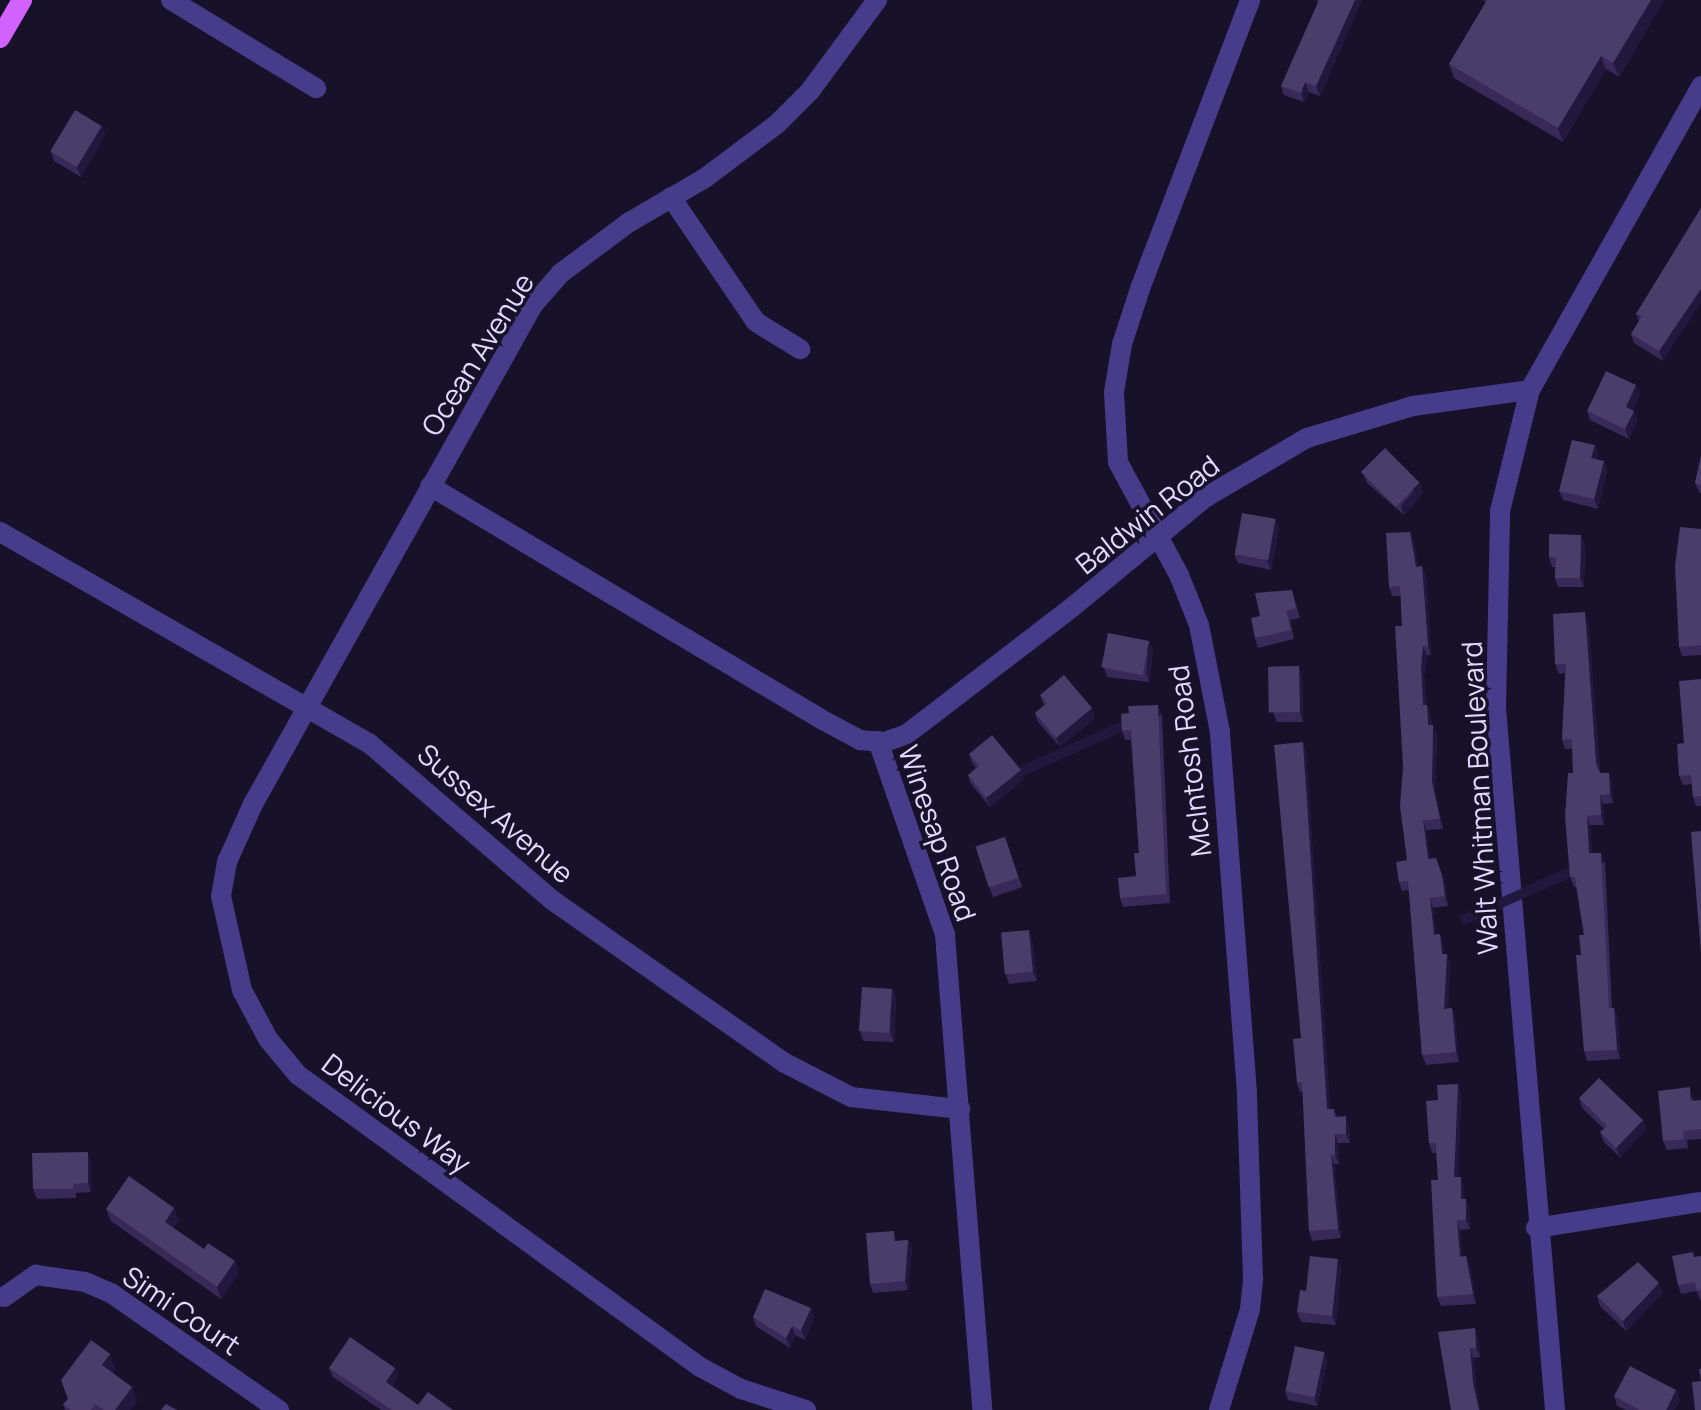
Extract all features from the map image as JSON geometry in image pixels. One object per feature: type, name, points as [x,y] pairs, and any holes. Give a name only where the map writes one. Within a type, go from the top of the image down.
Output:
[{"type":"main road","points":[[0,38],[22,0]]},
{"type":"street","points":[[171,0],[316,88]]},
{"type":"street","name":"Ocean Avenue","points":[[307,708],[533,305],[561,273],[777,124],[810,91],[877,0]]},
{"type":"street","name":"McIntosh Road","points":[[1219,1410],[1250,1309],[1253,1278],[1247,1093],[1212,678],[1199,625],[1158,536],[1118,462],[1114,392],[1122,344],[1250,0]]},
{"type":"street","name":"Walt Whitman Boulevard","points":[[1555,1410],[1536,1228],[1496,708],[1500,511],[1530,390],[1701,86]]},
{"type":"street","points":[[671,197],[756,322],[800,349]]},
{"type":"street","name":"Baldwin Road","points":[[878,741],[907,734],[1206,497],[1307,438],[1413,406],[1530,390]]},
{"type":"street","name":"Winesap Road","points":[[430,486],[819,718],[860,740],[878,741],[940,913],[960,1109],[982,1410]]},
{"type":"street","name":"Sussex Avenue","points":[[0,532],[370,744],[552,900],[783,1062],[851,1097],[960,1109]]},
{"type":"street","name":"Delicious Way","points":[[307,708],[240,833],[227,862],[221,896],[242,990],[268,1039],[330,1101],[700,1367],[741,1389],[806,1410]]},
{"type":"street","points":[[1536,1228],[1701,1202]]},
{"type":"street","name":"Simi Court","points":[[4,1297],[36,1275],[85,1282],[111,1293],[279,1410]]},
{"type":"building","points":[[1319,0],[1355,0],[1316,86],[1305,82],[1301,93],[1281,86]]},
{"type":"building","points":[[1487,0],[1651,0],[1613,63],[1601,56],[1558,128],[1449,64]]},
{"type":"building","points":[[75,110],[102,126],[77,167],[50,151]]},
{"type":"building","points":[[1701,208],[1701,289],[1659,351],[1631,334],[1642,316],[1636,314]]},
{"type":"building","points":[[1606,371],[1636,385],[1626,407],[1634,411],[1625,429],[1587,411]]},
{"type":"building","points":[[1572,440],[1595,445],[1591,458],[1604,461],[1594,499],[1559,491]]},
{"type":"building","points":[[1385,448],[1420,483],[1396,507],[1361,472]]},
{"type":"building","points":[[1701,456],[1701,485],[1695,483]]},
{"type":"building","points":[[1242,513],[1275,519],[1268,560],[1235,554]]},
{"type":"building","points":[[1680,527],[1701,529],[1701,645],[1679,647],[1675,566]]},
{"type":"building","points":[[1410,532],[1416,567],[1422,566],[1428,646],[1423,646],[1421,667],[1423,705],[1427,705],[1428,725],[1433,725],[1432,782],[1440,819],[1423,820],[1428,859],[1436,858],[1445,896],[1430,898],[1434,935],[1440,934],[1442,954],[1447,954],[1444,1009],[1452,1008],[1456,1052],[1422,1055],[1408,881],[1399,882],[1396,862],[1407,860],[1400,806],[1403,767],[1395,626],[1402,626],[1400,586],[1389,587],[1386,533]]},
{"type":"building","points":[[1549,534],[1581,535],[1580,578],[1555,578],[1556,557],[1549,557]]},
{"type":"building","points":[[1292,590],[1296,608],[1286,611],[1291,630],[1255,638],[1251,618],[1260,616],[1255,593]]},
{"type":"building","points":[[1585,612],[1596,763],[1600,773],[1609,773],[1610,794],[1600,795],[1601,815],[1587,816],[1589,853],[1601,853],[1609,1008],[1614,1008],[1617,1050],[1584,1051],[1576,955],[1581,955],[1579,935],[1584,935],[1575,877],[1570,877],[1565,817],[1568,773],[1573,773],[1572,739],[1562,740],[1566,664],[1555,664],[1553,614]]},
{"type":"building","points":[[1108,633],[1149,641],[1143,675],[1101,667]]},
{"type":"building","points":[[1299,666],[1300,712],[1269,713],[1268,667]]},
{"type":"building","points":[[1064,675],[1092,708],[1056,738],[1035,713],[1047,703],[1040,695]]},
{"type":"building","points":[[1701,679],[1701,796],[1693,797],[1691,775],[1679,776],[1677,744],[1684,743],[1679,681]]},
{"type":"building","points":[[1158,705],[1166,894],[1120,898],[1118,878],[1136,876],[1134,853],[1139,853],[1131,730],[1122,731],[1121,714],[1129,713],[1128,706]]},
{"type":"building","points":[[992,735],[1021,770],[986,798],[968,775],[979,766],[969,754]]},
{"type":"building","points":[[1303,742],[1327,1109],[1334,1109],[1334,1117],[1346,1116],[1346,1134],[1335,1134],[1335,1155],[1331,1155],[1338,1229],[1309,1231],[1302,1082],[1297,1083],[1293,1039],[1301,1038],[1274,745]]},
{"type":"building","points":[[1701,831],[1701,953],[1691,832]]},
{"type":"building","points":[[1005,837],[1018,878],[989,887],[976,847]]},
{"type":"building","points":[[1029,930],[1033,972],[1005,974],[1001,932]]},
{"type":"building","points":[[862,987],[892,989],[889,1033],[859,1031]]},
{"type":"building","points":[[1599,1078],[1643,1120],[1616,1148],[1600,1132],[1607,1126],[1579,1098]]},
{"type":"building","points":[[1458,1084],[1454,1177],[1461,1177],[1461,1199],[1466,1199],[1466,1220],[1457,1220],[1460,1257],[1466,1256],[1473,1294],[1437,1297],[1431,1180],[1438,1180],[1436,1143],[1429,1143],[1426,1101],[1438,1100],[1437,1085]]},
{"type":"building","points":[[1690,1087],[1691,1101],[1701,1100],[1701,1129],[1683,1131],[1684,1139],[1663,1141],[1658,1091]]},
{"type":"building","points":[[88,1152],[88,1183],[73,1184],[73,1189],[33,1189],[32,1153]]},
{"type":"building","points":[[129,1176],[174,1208],[165,1222],[204,1249],[208,1243],[235,1261],[217,1287],[106,1209]]},
{"type":"building","points":[[894,1231],[895,1241],[908,1240],[905,1281],[870,1284],[866,1233]]},
{"type":"building","points":[[1693,1252],[1694,1257],[1701,1256],[1701,1289],[1697,1291],[1695,1282],[1678,1285],[1672,1256]]},
{"type":"building","points":[[1310,1256],[1338,1259],[1332,1316],[1297,1312],[1300,1290],[1306,1291]]},
{"type":"building","points":[[1638,1262],[1659,1283],[1623,1321],[1597,1296]]},
{"type":"building","points":[[765,1289],[811,1308],[801,1330],[792,1326],[786,1338],[753,1317]]},
{"type":"building","points":[[1475,1328],[1476,1348],[1470,1348],[1479,1410],[1451,1410],[1438,1332]]},
{"type":"building","points":[[350,1337],[395,1368],[386,1382],[418,1405],[428,1392],[453,1410],[392,1410],[329,1368]]},
{"type":"building","points":[[91,1340],[110,1354],[102,1365],[132,1387],[115,1410],[104,1410],[95,1404],[91,1410],[71,1410],[63,1404],[68,1399],[61,1380]]},
{"type":"building","points":[[1295,1346],[1324,1352],[1315,1397],[1285,1391]]},
{"type":"building","points":[[1630,1366],[1676,1390],[1666,1410],[1640,1410],[1614,1396]]},
{"type":"building","points":[[1701,1381],[1701,1410],[1695,1410],[1692,1382]]},
{"type":"building","points":[[166,1404],[177,1410],[161,1410]]}]
